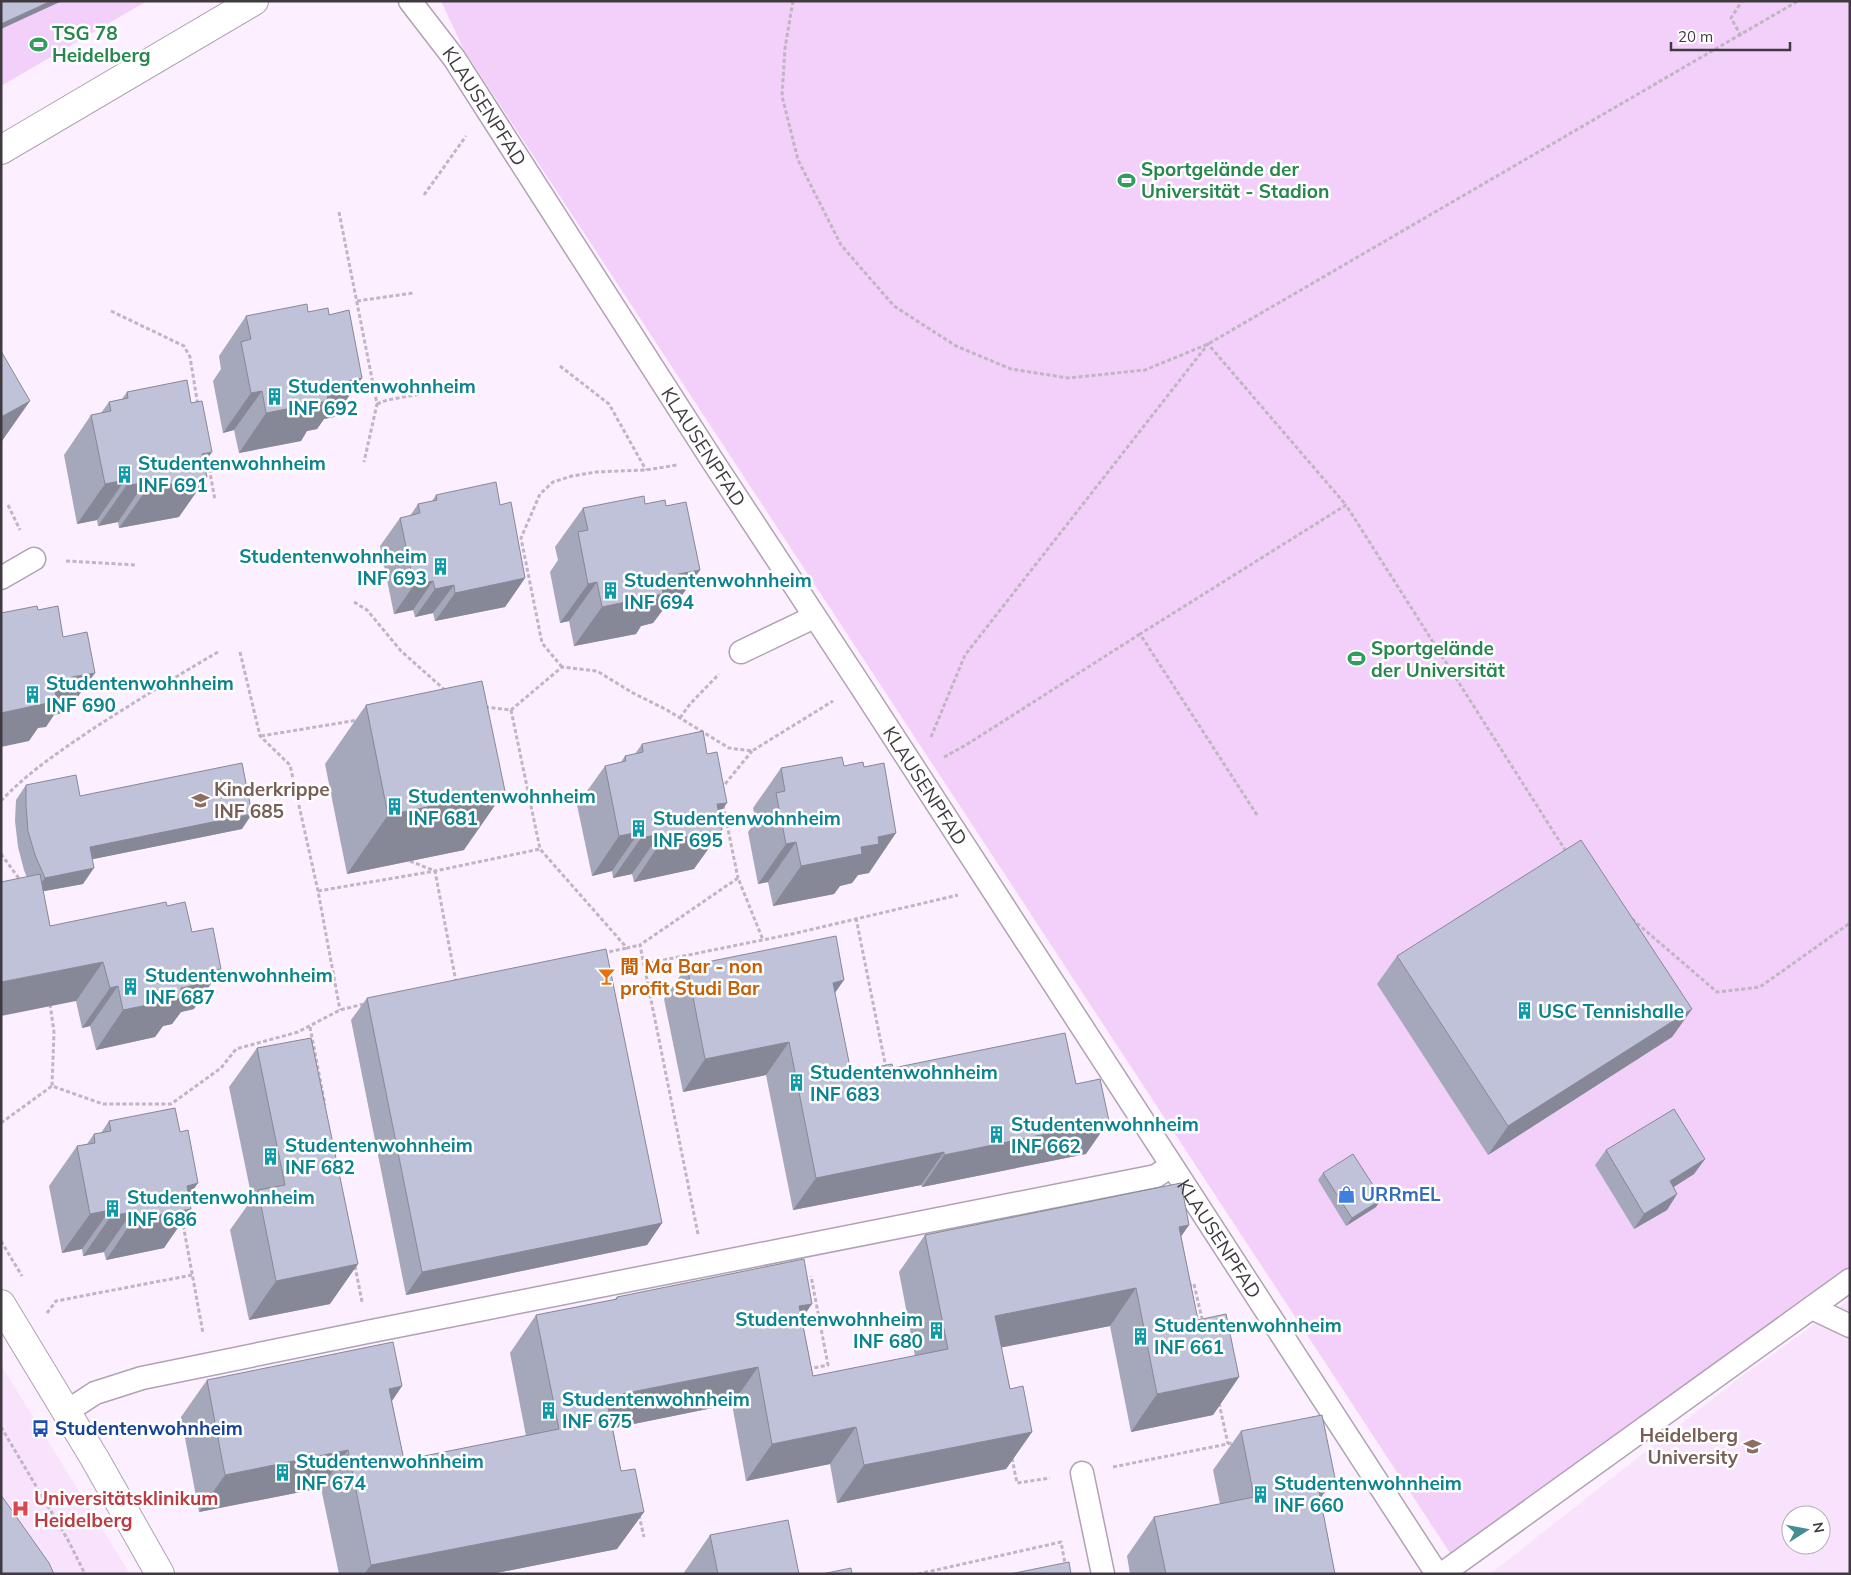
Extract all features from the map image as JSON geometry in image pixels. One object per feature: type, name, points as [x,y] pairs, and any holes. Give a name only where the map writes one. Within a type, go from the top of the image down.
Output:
[{"type":"street","points":[[1,150],[254,1]]},
{"type":"street","points":[[1,1304],[160,1574]]},
{"type":"lane","name":"KLAUSENPFAD","points":[[410,1],[454,58],[712,460],[1437,1574]]},
{"type":"lane","points":[[1,578],[34,559]]},
{"type":"lane","points":[[740,652],[814,617]]},
{"type":"lane","points":[[66,1412],[95,1393],[142,1378],[1156,1176],[1171,1166]]},
{"type":"lane","points":[[1442,1574],[1850,1280]]},
{"type":"lane","points":[[1812,1308],[1850,1326]]},
{"type":"lane","points":[[1082,1473],[1103,1574]]},
{"type":"path","points":[[793,1],[785,48],[782,96],[798,160],[841,245],[894,306],[956,346],[1011,368],[1068,378],[1145,370],[1208,344],[1741,36],[1798,1]]},
{"type":"path","points":[[1741,36],[1731,18],[1742,1]]},
{"type":"path","points":[[424,196],[474,125],[491,115]]},
{"type":"path","points":[[339,212],[377,404],[364,462]]},
{"type":"path","points":[[357,301],[413,292]]},
{"type":"path","points":[[111,311],[184,346],[190,357],[200,416]]},
{"type":"path","points":[[1208,344],[1346,505],[1571,859]]},
{"type":"path","points":[[916,772],[965,655],[1208,344]]},
{"type":"path","points":[[560,366],[609,404],[646,470]]},
{"type":"path","points":[[377,404],[387,400],[426,394]]},
{"type":"path","points":[[206,453],[215,500]]},
{"type":"path","points":[[712,460],[646,470],[596,472],[572,476],[553,482],[540,494],[521,538],[542,643],[562,667],[597,671],[729,748],[752,750]]},
{"type":"path","points":[[916,772],[966,745],[1346,505]]},
{"type":"path","points":[[34,559],[137,565]]},
{"type":"path","points":[[354,602],[367,610],[400,651],[448,693]]},
{"type":"path","points":[[1140,634],[1257,815]]},
{"type":"path","points":[[1,801],[18,783],[45,761],[142,696],[218,652]]},
{"type":"path","points":[[240,652],[260,736],[290,765],[318,891],[340,1010]]},
{"type":"path","points":[[680,718],[690,704],[740,652]]},
{"type":"path","points":[[482,707],[511,710],[562,667]]},
{"type":"path","points":[[720,791],[752,750],[860,685]]},
{"type":"path","points":[[511,710],[540,849],[627,948]]},
{"type":"path","points":[[260,736],[366,718]]},
{"type":"path","points":[[722,801],[738,878],[763,940]]},
{"type":"path","points":[[318,891],[435,871],[540,849]]},
{"type":"path","points":[[1,854],[23,884]]},
{"type":"path","points":[[410,861],[435,871]]},
{"type":"path","points":[[435,871],[456,982],[447,985]]},
{"type":"path","points":[[599,954],[640,945],[738,878]]},
{"type":"path","points":[[644,964],[763,940],[990,886]]},
{"type":"path","points":[[1627,915],[1717,992],[1760,987],[1850,923]]},
{"type":"path","points":[[856,918],[886,1071]]},
{"type":"path","points":[[640,945],[704,1266]]},
{"type":"path","points":[[48,995],[54,1032],[52,1086]]},
{"type":"path","points":[[52,1086],[103,1104],[171,1104],[221,1068],[236,1049],[310,1027],[340,1010],[369,1003]]},
{"type":"path","points":[[310,1027],[326,1113]]},
{"type":"path","points":[[1,1122],[52,1086]]},
{"type":"path","points":[[188,1202],[190,1212],[183,1224],[209,1364]]},
{"type":"path","points":[[799,1371],[828,1365],[805,1246]]},
{"type":"path","points":[[355,1265],[368,1332]]},
{"type":"path","points":[[46,1316],[56,1301],[192,1275]]},
{"type":"path","points":[[1187,1286],[1194,1284],[1204,1331]]},
{"type":"path","points":[[1218,1397],[1228,1444]]},
{"type":"path","points":[[1,1427],[68,1540],[84,1574]]},
{"type":"path","points":[[1011,1454],[1017,1483],[1082,1473],[1246,1440]]},
{"type":"path","points":[[638,1508],[644,1537]]},
{"type":"path","points":[[918,1574],[1061,1542],[1067,1574]]},
{"type":"shaded area","name":"TSG 78 Heidelberg","points":[[1,1],[147,1],[1,86]]},
{"type":"shaded area","name":"Sportgelände der Universität","points":[[441,1],[1850,1],[1850,1268],[1450,1553],[464,50]]},
{"type":"shaded area","name":"Heidelberg University","points":[[1850,1299],[1850,1574],[1490,1574],[1742,1376]]},
{"type":"shaded area","points":[[1,1365],[130,1574],[1,1574]]},
{"type":"building","points":[[1,1],[51,1],[1,24]]},
{"type":"building","points":[[307,304],[308,312],[328,308],[329,315],[349,310],[362,378],[343,382],[345,390],[327,393],[328,401],[266,413],[262,391],[251,393],[241,342],[251,339],[246,316]]},
{"type":"building","points":[[1,351],[30,401],[1,417]]},
{"type":"building","points":[[187,380],[191,403],[202,401],[212,452],[202,454],[207,477],[147,489],[145,482],[126,486],[125,480],[105,484],[91,415],[111,411],[109,402],[128,398],[127,392]]},
{"type":"building","points":[[496,482],[500,505],[511,502],[525,578],[455,593],[454,585],[435,589],[433,581],[414,585],[400,518],[420,513],[418,504],[437,500],[436,495]]},
{"type":"building","points":[[644,496],[645,504],[665,500],[666,506],[686,502],[700,570],[678,574],[681,584],[662,587],[663,594],[602,607],[597,582],[588,584],[578,532],[588,530],[583,508]]},
{"type":"building","points":[[37,606],[38,610],[58,606],[63,637],[87,632],[95,673],[72,677],[74,687],[55,691],[57,701],[1,713],[1,613]]},
{"type":"building","points":[[482,681],[505,791],[388,815],[366,705]]},
{"type":"building","points":[[703,731],[707,754],[717,752],[727,803],[717,804],[722,830],[661,842],[660,834],[641,838],[639,832],[619,836],[605,766],[626,761],[625,756],[643,752],[642,744]]},
{"type":"building","points":[[842,757],[844,766],[863,762],[864,767],[884,763],[896,833],[878,837],[879,844],[861,847],[862,854],[801,866],[796,842],[786,844],[776,793],[785,791],[781,768]]},
{"type":"building","points":[[242,763],[252,814],[90,847],[94,868],[45,878],[35,855],[28,831],[26,785],[76,775],[80,796]]},
{"type":"building","name":"USC Tennishalle","points":[[1581,840],[1692,1009],[1508,1126],[1397,956]]},
{"type":"building","points":[[40,874],[50,926],[166,902],[167,906],[185,902],[192,932],[213,928],[221,969],[198,974],[200,984],[181,988],[182,998],[123,1010],[118,986],[110,988],[103,962],[1,982],[1,882]]},
{"type":"building","points":[[836,936],[844,980],[833,983],[851,1072],[892,1064],[893,1068],[1065,1033],[1076,1084],[1100,1079],[1109,1121],[944,1155],[944,1152],[816,1178],[789,1042],[705,1059],[687,966]]},
{"type":"building","points":[[606,949],[662,1223],[422,1272],[367,998]]},
{"type":"building","points":[[311,1038],[358,1264],[276,1281],[258,1190],[285,1185],[257,1048]]},
{"type":"building","points":[[175,1108],[180,1132],[188,1130],[198,1183],[187,1186],[191,1209],[133,1220],[132,1212],[111,1216],[110,1210],[90,1214],[77,1146],[95,1143],[94,1134],[111,1131],[109,1121]]},
{"type":"building","points":[[1674,1109],[1705,1159],[1670,1181],[1677,1194],[1644,1214],[1606,1150]]},
{"type":"building","name":"URRmEL","points":[[1353,1154],[1382,1199],[1352,1218],[1323,1173]]},
{"type":"building","points":[[1181,1183],[1189,1225],[1179,1227],[1198,1320],[1226,1314],[1239,1377],[1157,1394],[1136,1288],[995,1316],[1010,1389],[1023,1386],[1032,1432],[864,1465],[856,1427],[772,1444],[758,1367],[606,1397],[621,1471],[635,1469],[644,1512],[371,1565],[348,1450],[225,1475],[207,1380],[393,1342],[402,1386],[389,1389],[404,1460],[559,1429],[536,1315],[804,1259],[812,1304],[799,1306],[813,1376],[948,1349],[925,1235]]},
{"type":"building","points":[[1322,1415],[1335,1478],[1317,1481],[1335,1574],[1166,1574],[1154,1517],[1254,1497],[1241,1431]]},
{"type":"building","points":[[1,1495],[49,1563],[54,1574],[1,1574]]},
{"type":"building","points":[[788,1520],[799,1574],[718,1574],[710,1535]]},
{"type":"building","points":[[1069,1562],[1071,1574],[1010,1574]]},
{"type":"building","points":[[851,1568],[852,1574],[822,1574]]},
{"type":"place","name":"TSG 78 Heidelberg","points":[[38,44]]},
{"type":"place","name":"Sportgelände der Universität - Stadion","points":[[1127,180]]},
{"type":"place","name":"Studentenwohnheim INF 692","points":[[274,397]]},
{"type":"place","name":"Studentenwohnheim INF 691","points":[[124,474]]},
{"type":"place","name":"Studentenwohnheim INF 693","points":[[441,567]]},
{"type":"place","name":"Studentenwohnheim INF 694","points":[[610,591]]},
{"type":"place","name":"Sportgelände der Universität","points":[[1357,659]]},
{"type":"place","name":"Studentenwohnheim INF 690","points":[[32,694]]},
{"type":"place","name":"Kinderkrippe INF 685","points":[[200,800]]},
{"type":"place","name":"Studentenwohnheim INF 681","points":[[394,807]]},
{"type":"place","name":"Studentenwohnheim INF 695","points":[[639,829]]},
{"type":"place","name":"間 Ma Bar - non profit Studi Bar","points":[[606,977]]},
{"type":"place","name":"Studentenwohnheim INF 687","points":[[131,986]]},
{"type":"place","name":"USC Tennishalle","points":[[1524,1011]]},
{"type":"place","name":"Studentenwohnheim INF 683","points":[[796,1083]]},
{"type":"place","name":"Studentenwohnheim INF 662","points":[[997,1135]]},
{"type":"place","name":"Studentenwohnheim INF 682","points":[[271,1156]]},
{"type":"place","name":"URRmEL","points":[[1347,1194]]},
{"type":"place","name":"Studentenwohnheim INF 686","points":[[113,1208]]},
{"type":"place","name":"Studentenwohnheim INF 680","points":[[937,1330]]},
{"type":"place","name":"Studentenwohnheim INF 661","points":[[1140,1336]]},
{"type":"place","name":"Studentenwohnheim INF 675","points":[[548,1410]]},
{"type":"place","name":"Studentenwohnheim","points":[[41,1428]]},
{"type":"place","name":"Heidelberg University","points":[[1752,1446]]},
{"type":"place","name":"Studentenwohnheim INF 674","points":[[282,1472]]},
{"type":"place","name":"Studentenwohnheim INF 660","points":[[1260,1494]]},
{"type":"place","name":"Universitätsklinikum Heidelberg","points":[[20,1509]]}]
